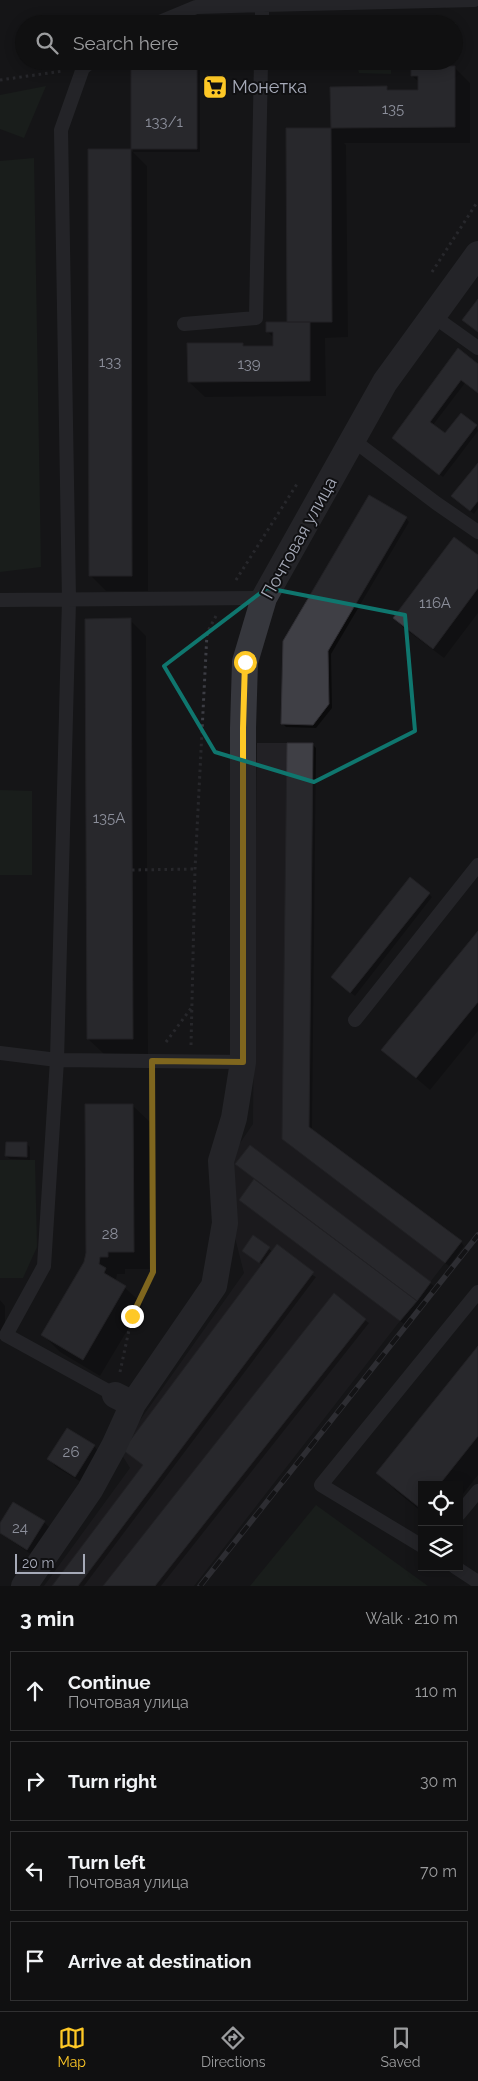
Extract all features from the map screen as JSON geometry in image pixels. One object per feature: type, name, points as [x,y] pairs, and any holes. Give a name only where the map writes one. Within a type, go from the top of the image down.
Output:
[{"type":"street","name":"Почтовая улица","points":[[24,1586],[90,1490],[114,1446],[124,1400],[214,1286],[226,1223],[221,1161],[234,1118],[243,1062],[243,728],[245,662],[264,598],[385,382],[478,254]]},
{"type":"lane","points":[[177,15],[196,7],[262,3],[474,0]]},
{"type":"lane","points":[[86,70],[62,130],[69,600],[57,1060],[44,1266],[6,1335],[124,1400]]},
{"type":"lane","points":[[184,324],[256,318],[261,70]]},
{"type":"lane","points":[[434,316],[478,348]]},
{"type":"lane","points":[[353,440],[436,503],[478,532]]},
{"type":"lane","points":[[0,600],[264,598]]},
{"type":"lane","points":[[355,1020],[478,865]]},
{"type":"lane","points":[[0,1053],[57,1060],[243,1062]]},
{"type":"lane","points":[[418,1544],[321,1485],[478,1292]]},
{"type":"lane","points":[[463,1509],[478,1491]]},
{"type":"lane","points":[[461,1571],[478,1582]]},
{"type":"path","points":[[0,80],[59,70]]},
{"type":"path","points":[[132,870],[194,869]]},
{"type":"path","points":[[124,1400],[132,1316],[153,1272],[152,1061],[192,1006]]},
{"type":"highlighted area","points":[[267,588],[405,615],[415,731],[314,782],[215,752],[164,666]]},
{"type":"shaded area","points":[[358,70],[391,70],[391,74],[359,73]]},
{"type":"shaded area","points":[[46,86],[24,138],[0,129],[0,95]]},
{"type":"shaded area","points":[[34,158],[41,567],[0,572],[0,161]]},
{"type":"shaded area","points":[[257,743],[313,743],[309,1127],[462,1241],[194,1586],[44,1586],[130,1468],[119,1450],[244,1273],[219,1174],[253,1124]]},
{"type":"shaded area","points":[[0,790],[32,791],[32,875],[0,875]]},
{"type":"shaded area","points":[[0,1160],[35,1160],[37,1247],[23,1278],[0,1278]]},
{"type":"shaded area","points":[[316,1505],[428,1586],[250,1586]]},
{"type":"building","points":[[131,70],[197,70],[197,149],[131,149]]},
{"type":"building","points":[[411,70],[455,70],[455,127],[331,128],[330,87],[387,86],[387,90],[418,90],[418,76],[411,76]]},
{"type":"building","points":[[286,128],[331,128],[332,322],[287,322]]},
{"type":"building","points":[[88,149],[131,149],[132,576],[89,576]]},
{"type":"building","points":[[478,299],[478,332],[462,320]]},
{"type":"building","points":[[266,322],[310,322],[310,381],[188,382],[187,343],[243,343],[243,346],[273,346],[273,332],[266,332]]},
{"type":"building","points":[[458,348],[478,364],[478,393],[461,380],[430,422],[445,433],[461,413],[477,425],[439,475],[392,438]]},
{"type":"building","points":[[478,463],[478,501],[470,511],[451,496]]},
{"type":"building","points":[[369,495],[407,517],[328,651],[329,704],[313,725],[281,724],[283,641]]},
{"type":"building","points":[[454,537],[478,555],[478,588],[433,649],[393,618]]},
{"type":"building","points":[[131,618],[133,1039],[87,1039],[85,619]]},
{"type":"building","points":[[287,743],[313,743],[309,1127],[462,1241],[445,1263],[282,1139]]},
{"type":"building","points":[[410,877],[430,893],[350,993],[331,977]]},
{"type":"building","points":[[478,931],[478,1002],[416,1078],[381,1050]]},
{"type":"building","points":[[85,1104],[133,1104],[134,1252],[108,1252],[108,1257],[100,1257],[99,1264],[106,1268],[104,1273],[126,1286],[83,1360],[41,1335],[84,1262],[86,1253]]},
{"type":"building","points":[[6,1142],[27,1142],[27,1157],[5,1156]]},
{"type":"building","points":[[250,1145],[431,1282],[417,1301],[235,1164]]},
{"type":"building","points":[[254,1179],[417,1301],[400,1321],[239,1200]]},
{"type":"building","points":[[253,1235],[270,1247],[259,1263],[242,1251]]},
{"type":"building","points":[[277,1244],[314,1272],[78,1586],[52,1586],[143,1465],[123,1450]]},
{"type":"building","points":[[334,1293],[366,1319],[155,1586],[103,1586]]},
{"type":"building","points":[[478,1346],[478,1436],[442,1481],[418,1481],[418,1506],[376,1473]]},
{"type":"building","points":[[67,1428],[95,1445],[75,1477],[47,1459]]},
{"type":"building","points":[[13,1502],[45,1521],[27,1550],[0,1533],[0,1523]]},
{"type":"railway","points":[[200,1586],[478,1235]]},
{"type":"place","name":"Монетка","points":[[215,87]]},
{"type":"route","points":[[132,1316],[153,1272],[152,1061],[243,1062],[243,728],[245,662]]}]
